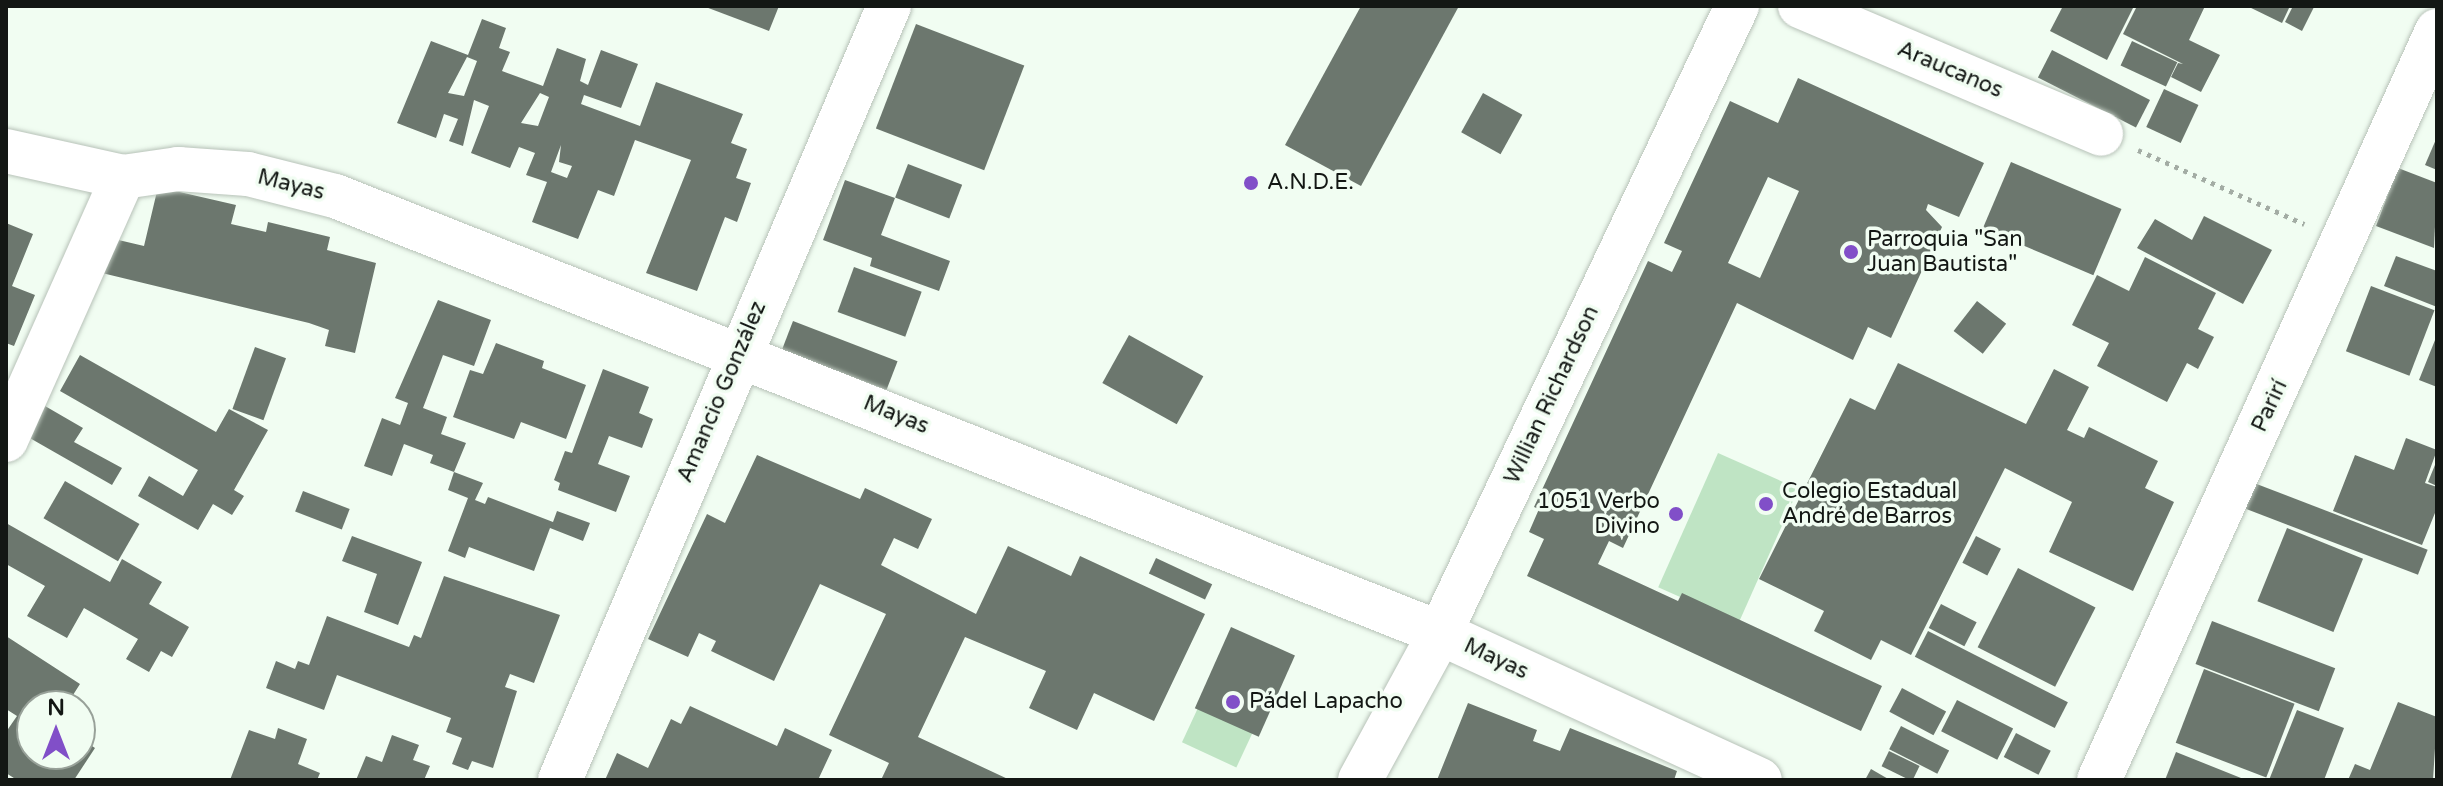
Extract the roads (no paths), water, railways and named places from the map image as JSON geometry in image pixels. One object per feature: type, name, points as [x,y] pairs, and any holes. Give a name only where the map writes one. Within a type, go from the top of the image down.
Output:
[{"type":"street","name":"Amancio González","points":[[560,780],[738,352],[889,6]]},
{"type":"street","name":"Willian Richardson","points":[[1360,780],[1440,633],[1737,6]]},
{"type":"street","name":"Araucanos","points":[[1800,6],[2101,134]]},
{"type":"street","name":"Parirí","points":[[2099,780],[2345,242],[2437,31]]},
{"type":"street","name":"Mayas","points":[[6,151],[123,177],[178,169],[248,174],[335,196],[738,352],[1440,633],[1760,780]]},
{"type":"street","points":[[6,440],[123,177]]},
{"type":"place","name":"A.N.D.E.","points":[[1251,183]]},
{"type":"place","name":"Parroquia \"San Juan Bautista\"","points":[[1851,252]]},
{"type":"place","name":"Colegio Estadual André de Barros","points":[[1766,504]]},
{"type":"place","name":"1051 Verbo Divino","points":[[1676,514]]},
{"type":"place","name":"Pádel Lapacho","points":[[1233,702]]}]
